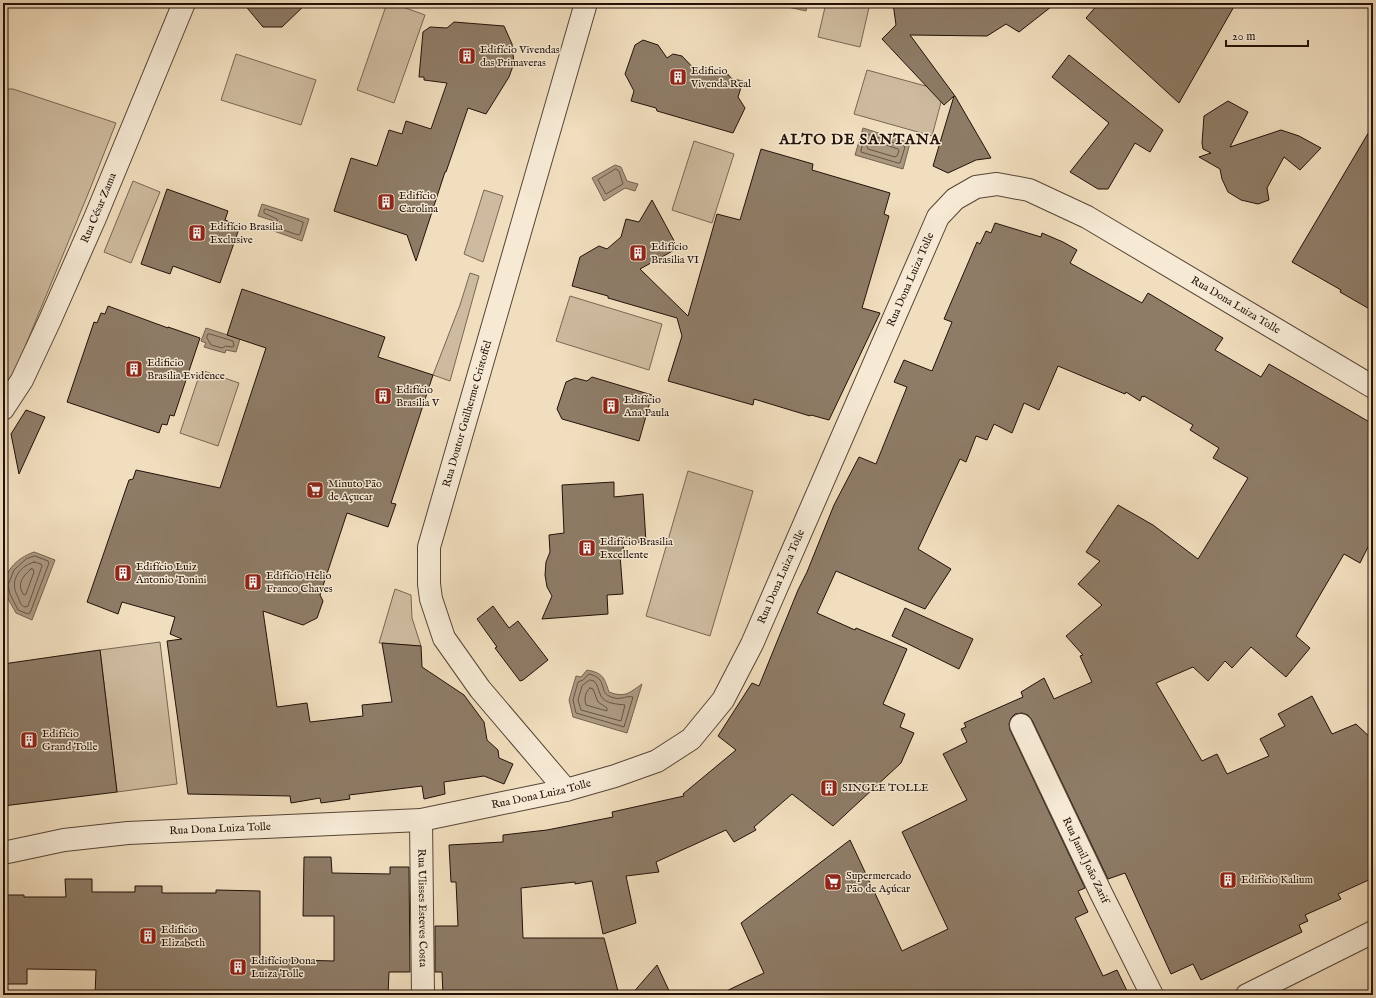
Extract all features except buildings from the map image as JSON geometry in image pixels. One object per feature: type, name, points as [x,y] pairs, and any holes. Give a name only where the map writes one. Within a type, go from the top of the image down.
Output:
[{"type":"street","name":"Rua César Zama","points":[[3,409],[22,380],[56,306],[95,218],[184,3]]},
{"type":"street","name":"Rua Doutor Guilherme Cristoffel","points":[[566,790],[480,689],[444,638],[431,599],[429,584],[429,547],[586,3]]},
{"type":"street","name":"Rua Dona Luiza Tolle","points":[[3,853],[64,840],[128,833],[421,820],[566,790],[615,776],[657,761],[691,739],[723,700],[752,644],[938,217],[955,199],[976,187],[997,184],[1029,190],[1086,217],[1373,387]]},
{"type":"street","name":"Rua Jamil João Zarif","points":[[1021,725],[1101,893],[1152,995]]},
{"type":"street","name":"Rua Ulisses Esteves Costa","points":[[421,820],[423,995]]},
{"type":"street","points":[[1247,995],[1373,932]]},
{"type":"shaded area","points":[[387,3],[392,3],[425,15],[394,103],[357,90]]},
{"type":"shaded area","points":[[826,3],[870,3],[860,47],[818,37]]},
{"type":"shaded area","points":[[236,54],[316,80],[301,125],[221,100]]},
{"type":"shaded area","points":[[867,70],[944,91],[932,136],[854,114]]},
{"type":"shaded area","points":[[3,89],[13,89],[116,123],[15,371],[3,388]]},
{"type":"shaded area","points":[[694,141],[734,154],[712,223],[672,210]]},
{"type":"shaded area","points":[[133,181],[160,192],[131,263],[104,252]]},
{"type":"shaded area","points":[[484,190],[503,196],[483,262],[464,254]]},
{"type":"shaded area","points":[[470,273],[479,276],[450,381],[433,375],[460,305]]},
{"type":"shaded area","points":[[570,296],[662,324],[649,370],[556,341]]},
{"type":"shaded area","points":[[201,370],[239,383],[218,446],[180,433]]},
{"type":"shaded area","points":[[688,471],[753,491],[710,636],[646,616]]},
{"type":"shaded area","points":[[395,589],[411,595],[412,618],[421,646],[379,643]]},
{"type":"shaded area","points":[[160,642],[177,784],[117,792],[100,650]]},
{"type":"water","points":[[779,3],[808,3],[806,11],[779,5]]},
{"type":"water","points":[[863,128],[910,143],[903,169],[855,155]]},
{"type":"water","points":[[615,165],[621,167],[627,181],[638,184],[635,191],[625,188],[604,201],[592,178]]},
{"type":"water","points":[[262,204],[309,219],[302,241],[271,230],[274,221],[258,216]]},
{"type":"water","points":[[206,328],[240,339],[236,352],[226,350],[225,353],[204,347],[206,343],[201,341]]},
{"type":"water","points":[[34,552],[55,560],[32,620],[16,613],[6,594],[5,579],[11,567],[16,562]]},
{"type":"water","points":[[587,670],[600,674],[604,679],[609,692],[614,694],[627,694],[642,684],[627,733],[573,717],[569,700],[576,676],[581,677]]},
{"type":"place","name":"Edifício Vivendas das Primaveras","points":[[467,56]]},
{"type":"place","name":"Edificio Vivenda Real","points":[[678,77]]},
{"type":"place","name":"Edifício Carolina","points":[[386,202]]},
{"type":"place","name":"Edifício Brasilia Exclusive","points":[[197,233]]},
{"type":"place","name":"Edifício Brasilia VI","points":[[638,253]]},
{"type":"place","name":"Edificio Brasilia Evidence","points":[[134,369]]},
{"type":"place","name":"Edifício Brasilia V","points":[[383,396]]},
{"type":"place","name":"Edifício Ana Paula","points":[[611,406]]},
{"type":"place","name":"Minuto Pão de Açucar","points":[[315,490]]},
{"type":"place","name":"Edifício Brasilia Excellente","points":[[587,548]]},
{"type":"place","name":"Edifício Luiz Antonio Tonini","points":[[123,573]]},
{"type":"place","name":"Edifício Helio Franco Chaves","points":[[253,582]]},
{"type":"place","name":"Edifício Grand Tolle","points":[[29,740]]},
{"type":"place","name":"SINGLE TOLLE","points":[[829,788]]},
{"type":"place","name":"Edifício Kalium","points":[[1228,880]]},
{"type":"place","name":"Supermercado Pão de Açúcar","points":[[833,882]]},
{"type":"place","name":"Edificio Elizabeth","points":[[148,936]]},
{"type":"place","name":"Edifício Dona Luiza Tolle","points":[[238,967]]},
{"type":"district","name":"ALTO DE SANTANA","points":[[860,139]]}]
